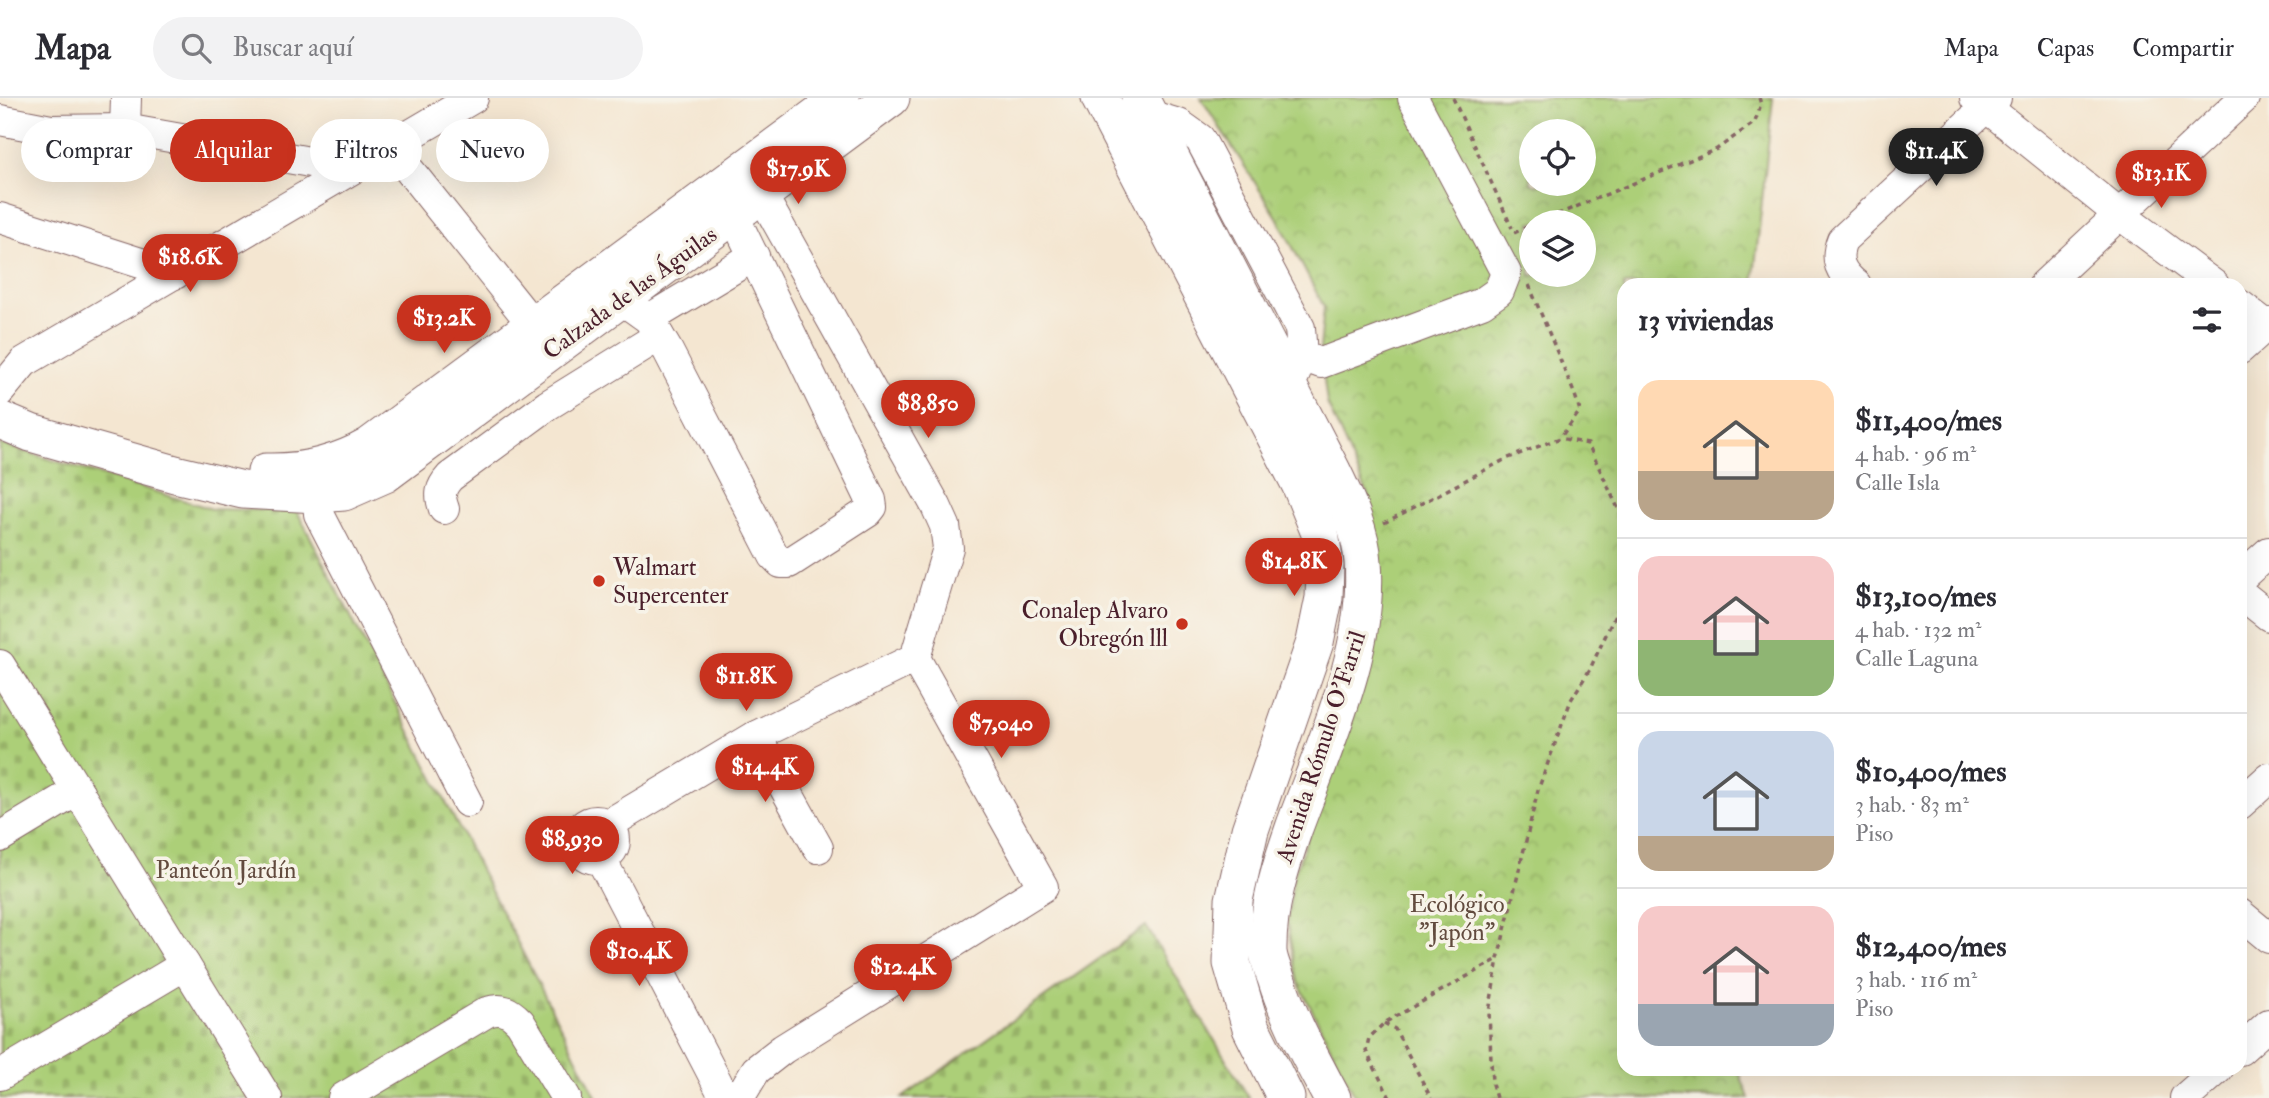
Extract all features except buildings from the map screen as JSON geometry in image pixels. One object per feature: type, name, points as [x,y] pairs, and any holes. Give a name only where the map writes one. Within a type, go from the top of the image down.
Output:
[{"type":"main road","name":"Calzada de las Águilas","points":[[0,419],[31,433],[175,474],[243,489],[317,481],[370,446],[841,98]]},
{"type":"main road","name":"Calzada de las Águilas","points":[[0,411],[36,418],[183,459],[250,471],[286,472],[344,492],[384,474],[643,318],[748,205],[891,98]]},
{"type":"main road","name":"Avenida Rómulo O'Farril","points":[[1124,104],[1296,372],[1359,537],[1363,561],[1363,607],[1354,659],[1289,845],[1270,909],[1268,955],[1287,1012],[1332,1098]]},
{"type":"main road","name":"Avenida Rómulo O'Farril","points":[[1124,104],[1300,484],[1320,533],[1325,566],[1315,642],[1250,830],[1234,900],[1232,963],[1251,1028],[1286,1098]]},
{"type":"street","points":[[125,119],[126,98]]},
{"type":"street","points":[[422,127],[473,98]]},
{"type":"street","points":[[1296,372],[1482,303],[1499,291],[1506,273],[1413,98]]},
{"type":"street","points":[[2051,278],[2244,98]]},
{"type":"street","points":[[1849,278],[1839,267],[1837,252],[1842,240],[1986,101],[2119,214],[2205,278]]},
{"type":"street","points":[[0,120],[21,124]]},
{"type":"street","points":[[156,135],[310,162]]},
{"type":"street","points":[[0,391],[24,362],[327,182]]},
{"type":"street","points":[[419,182],[533,325]]},
{"type":"street","points":[[643,318],[774,556],[781,563],[789,563],[868,512],[872,507],[871,500],[754,256],[748,205]]},
{"type":"street","points":[[748,205],[936,506],[945,526],[948,548],[915,658],[1043,887],[783,1049],[728,1097],[601,859],[590,858],[582,852],[578,842],[579,832],[587,824],[597,821],[607,825],[756,736],[915,658]]},
{"type":"street","points":[[0,218],[175,274]]},
{"type":"street","points":[[444,509],[439,496],[442,485],[450,477],[548,405],[643,318],[754,256]]},
{"type":"street","points":[[2247,310],[2268,325],[2247,343]]},
{"type":"street","points":[[317,481],[320,514],[467,802]]},
{"type":"street","points":[[2247,572],[2269,552]]},
{"type":"street","points":[[2247,599],[2269,616]]},
{"type":"street","points":[[0,665],[267,1098]]},
{"type":"street","points":[[756,736],[818,848]]},
{"type":"street","points":[[2247,798],[2269,778]]},
{"type":"street","points":[[0,836],[78,790]]},
{"type":"street","points":[[2247,920],[2269,938]]},
{"type":"street","points":[[0,1075],[186,965]]},
{"type":"street","points":[[343,1098],[487,1012],[499,1008],[510,1012],[520,1022],[566,1098]]},
{"type":"street","points":[[2247,1044],[2269,1024]]},
{"type":"street","points":[[2185,1098],[2210,1076]]},
{"type":"path","points":[[1568,210],[1717,149],[1755,122],[1761,104],[1759,98]]},
{"type":"path","points":[[1514,233],[1519,231]]},
{"type":"path","points":[[1359,537],[1422,501],[1506,459],[1560,438],[1588,444],[1617,506]]},
{"type":"path","points":[[1496,1098],[1492,1084],[1489,1012],[1498,959],[1538,790],[1571,700],[1590,669],[1617,611]]},
{"type":"path","points":[[1390,1098],[1366,1051],[1369,1038],[1384,1023],[1498,959]]},
{"type":"path","points":[[1384,1023],[1395,1029],[1431,1098]]},
{"type":"green space","name":"Ecológico \"Japón\"","points":[[1201,98],[1773,98],[1754,278],[1617,278],[1617,1076],[1741,1076],[1749,1098],[1356,1098],[1298,982],[1287,923],[1293,878],[1376,641],[1379,600],[1375,541],[1368,495],[1327,403],[1320,349],[1324,307],[1277,217]]},
{"type":"green space","name":"Panteón Jardín","points":[[0,444],[212,509],[297,511],[597,1098],[0,1098]]},
{"type":"green space","points":[[1146,926],[1249,1098],[902,1098]]},
{"type":"place","name":"Walmart Supercenter","points":[[599,581]]},
{"type":"place","name":"Conalep Alvaro Obregón lll","points":[[1182,624]]}]
